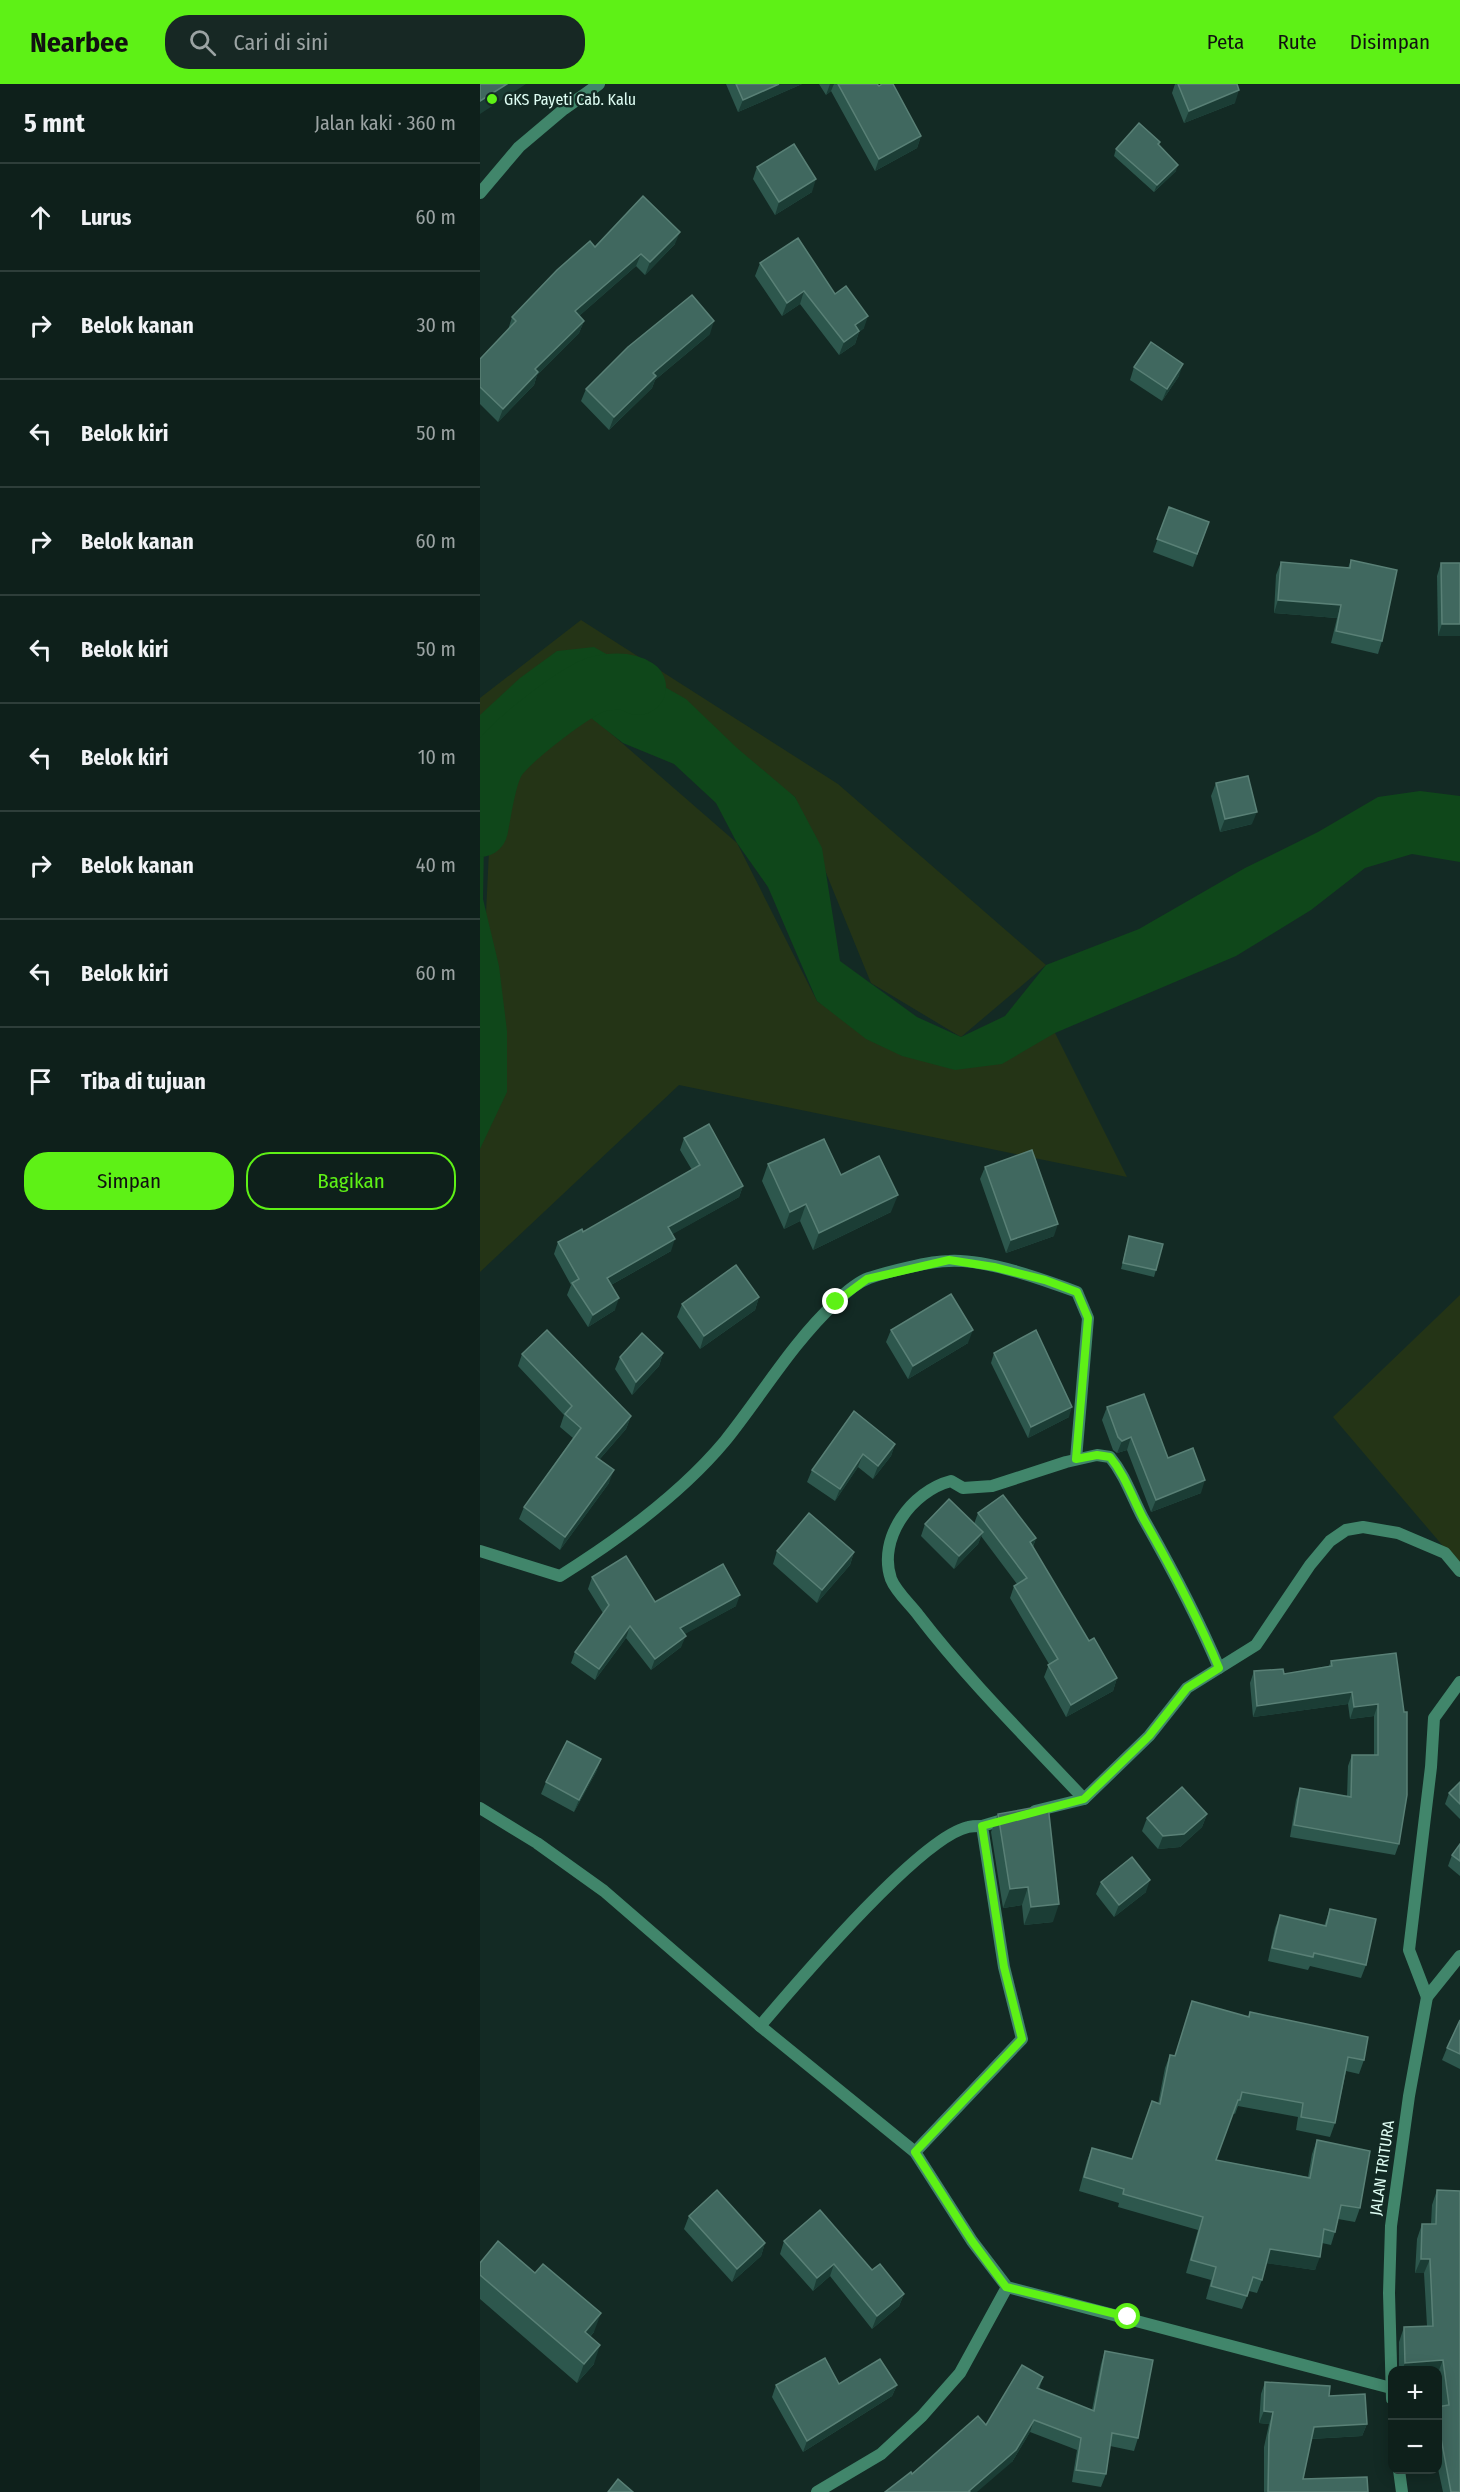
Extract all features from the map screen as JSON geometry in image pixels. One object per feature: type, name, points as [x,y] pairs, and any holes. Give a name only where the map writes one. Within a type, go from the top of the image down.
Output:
[{"type":"street","points":[[480,193],[519,147],[564,109],[599,84]]},
{"type":"street","points":[[480,1551],[560,1576],[594,1555],[688,1480],[724,1441],[790,1353],[836,1302],[867,1279],[949,1260],[994,1267],[1045,1280],[1077,1292],[1088,1318],[1076,1459]]},
{"type":"street","points":[[1084,1799],[937,1639],[892,1580],[889,1546],[900,1518],[936,1485],[951,1481],[963,1488],[992,1486],[1076,1459],[1097,1455],[1110,1457],[1120,1469],[1143,1517],[1181,1584],[1219,1668]]},
{"type":"street","points":[[760,2026],[857,1917],[916,1861],[944,1840],[967,1827],[982,1826],[1084,1799],[1149,1736],[1187,1688],[1256,1645],[1310,1565],[1330,1541],[1346,1530],[1363,1527],[1398,1533],[1445,1553],[1460,1571]]},
{"type":"street","points":[[1427,1996],[1409,1950],[1431,1767],[1434,1718],[1460,1682]]},
{"type":"street","points":[[480,1808],[537,1843],[604,1891],[760,2026],[915,2152],[972,2241],[1006,2287],[1388,2392]]},
{"type":"street","points":[[915,2152],[1022,2039],[1004,1967],[982,1826]]},
{"type":"street","name":"JALAN TRITURA","points":[[1392,2366],[1390,2226],[1409,2096],[1427,1996],[1460,1956]]},
{"type":"street","points":[[817,2492],[881,2454],[922,2416],[960,2373],[1006,2287]]},
{"type":"street","points":[[1400,2474],[1402,2492]]},
{"type":"shaded area","points":[[581,620],[838,784],[1046,965],[961,1037],[871,983],[795,797],[594,648],[480,733],[480,698]]},
{"type":"shaded area","points":[[594,647],[686,699],[737,748],[795,797],[822,848],[840,961],[917,1017],[961,1037],[1005,1016],[1046,965],[1139,929],[1245,868],[1318,832],[1378,797],[1420,791],[1460,796],[1460,862],[1412,854],[1365,868],[1311,910],[1236,956],[1055,1033],[1002,1064],[955,1070],[902,1056],[866,1039],[817,1001],[768,887],[737,843],[716,803],[674,764],[623,743],[564,697],[546,705],[492,788],[484,842],[483,899],[499,966],[507,1031],[507,1092],[480,1149],[480,715],[520,678],[557,651]]},
{"type":"shaded area","points":[[591,716],[737,843],[817,1001],[902,1056],[1055,1033],[1127,1177],[679,1085],[480,1272],[480,1039],[492,788]]},
{"type":"shaded area","points":[[1460,1295],[1460,1566],[1333,1417]]},
{"type":"building","points":[[480,84],[507,84],[480,101]]},
{"type":"building","points":[[736,84],[779,84],[743,100]]},
{"type":"building","points":[[838,84],[877,84],[879,86],[893,84],[921,136],[879,159]]},
{"type":"building","points":[[1178,84],[1237,84],[1239,90],[1189,111]]},
{"type":"building","points":[[1139,123],[1160,142],[1158,144],[1178,165],[1157,185],[1116,149]]},
{"type":"building","points":[[794,144],[816,179],[779,202],[757,167]]},
{"type":"building","points":[[643,196],[680,232],[650,262],[641,254],[575,311],[584,321],[535,369],[538,372],[503,409],[480,387],[480,359],[516,321],[512,317],[557,270],[590,241],[595,247]]},
{"type":"building","points":[[798,238],[835,294],[846,286],[868,316],[855,325],[859,331],[844,342],[804,291],[787,303],[760,263]]},
{"type":"building","points":[[692,295],[714,321],[653,373],[656,376],[614,417],[586,389],[628,347]]},
{"type":"building","points":[[1151,342],[1183,364],[1167,389],[1134,367]]},
{"type":"building","points":[[1169,507],[1209,522],[1197,554],[1157,539]]},
{"type":"building","points":[[1351,560],[1397,570],[1382,641],[1336,631],[1341,605],[1278,600],[1281,562],[1350,568]]},
{"type":"building","points":[[1441,563],[1460,563],[1460,624],[1442,624]]},
{"type":"building","points":[[1248,776],[1257,812],[1225,819],[1216,783]]},
{"type":"building","points":[[709,1124],[743,1186],[668,1227],[675,1239],[607,1278],[619,1298],[593,1315],[572,1283],[579,1279],[558,1242],[582,1229],[583,1232],[700,1165],[684,1138]]},
{"type":"building","points":[[824,1139],[841,1175],[879,1156],[898,1195],[819,1233],[806,1204],[790,1212],[768,1164]]},
{"type":"building","points":[[1032,1150],[1058,1224],[1011,1240],[985,1167]]},
{"type":"building","points":[[1129,1236],[1163,1244],[1156,1270],[1123,1263]]},
{"type":"building","points":[[736,1265],[759,1297],[704,1336],[682,1304]]},
{"type":"building","points":[[951,1294],[973,1330],[913,1366],[891,1330]]},
{"type":"building","points":[[547,1330],[631,1416],[596,1457],[614,1470],[565,1537],[524,1507],[581,1428],[565,1414],[572,1406],[522,1354]]},
{"type":"building","points":[[1036,1330],[1072,1407],[1031,1427],[994,1353]]},
{"type":"building","points":[[642,1333],[663,1353],[636,1382],[620,1357]]},
{"type":"building","points":[[1144,1394],[1168,1458],[1193,1448],[1205,1480],[1156,1500],[1131,1437],[1122,1441],[1118,1437],[1107,1407]]},
{"type":"building","points":[[854,1411],[895,1444],[878,1466],[863,1454],[840,1489],[812,1470]]},
{"type":"building","points":[[1003,1495],[1036,1538],[1030,1542],[1089,1641],[1094,1638],[1117,1678],[1071,1705],[1048,1665],[1058,1659],[1014,1586],[1027,1578],[978,1513]]},
{"type":"building","points":[[949,1499],[983,1532],[959,1556],[925,1524]]},
{"type":"building","points":[[809,1513],[854,1552],[822,1590],[777,1551]]},
{"type":"building","points":[[626,1556],[655,1602],[723,1564],[740,1595],[680,1628],[686,1636],[655,1659],[630,1626],[599,1669],[575,1652],[609,1605],[592,1577]]},
{"type":"building","points":[[1396,1653],[1404,1712],[1407,1712],[1407,1795],[1399,1844],[1294,1825],[1300,1788],[1351,1797],[1352,1755],[1378,1755],[1378,1704],[1354,1707],[1352,1692],[1257,1706],[1254,1671],[1283,1669],[1284,1674],[1332,1666],[1331,1661]]},
{"type":"building","points":[[567,1741],[601,1759],[579,1800],[546,1782]]},
{"type":"building","points":[[1460,1782],[1460,1804],[1449,1793]]},
{"type":"building","points":[[1182,1787],[1207,1814],[1184,1834],[1163,1836],[1147,1818]]},
{"type":"building","points":[[1048,1805],[1059,1904],[1031,1907],[1028,1887],[1010,1889],[998,1814]]},
{"type":"building","points":[[1460,1844],[1460,1861],[1452,1855]]},
{"type":"building","points":[[1132,1857],[1150,1880],[1119,1905],[1101,1882]]},
{"type":"building","points":[[1330,1909],[1376,1919],[1366,1965],[1314,1953],[1313,1957],[1272,1948],[1280,1915],[1326,1926]]},
{"type":"building","points":[[1192,2001],[1249,2017],[1250,2012],[1368,2037],[1364,2060],[1348,2057],[1335,2123],[1301,2117],[1303,2103],[1242,2092],[1238,2100],[1216,2160],[1310,2178],[1317,2140],[1370,2151],[1360,2208],[1341,2205],[1335,2232],[1324,2229],[1320,2257],[1270,2249],[1262,2280],[1253,2277],[1247,2296],[1211,2286],[1216,2267],[1191,2260],[1203,2217],[1123,2194],[1124,2189],[1084,2177],[1092,2148],[1132,2159],[1152,2101],[1160,2104],[1170,2055],[1175,2056]]},
{"type":"building","points":[[1460,2020],[1460,2054],[1447,2048]]},
{"type":"building","points":[[717,2190],[765,2243],[737,2269],[689,2216]]},
{"type":"building","points":[[1437,2190],[1460,2191],[1460,2492],[1451,2492],[1442,2443],[1442,2406],[1449,2405],[1443,2360],[1405,2363],[1404,2327],[1433,2326],[1430,2259],[1421,2259],[1422,2224],[1436,2224]]},
{"type":"building","points":[[820,2210],[872,2270],[880,2264],[904,2294],[877,2316],[834,2264],[817,2278],[784,2241]]},
{"type":"building","points":[[498,2241],[535,2273],[543,2264],[601,2313],[585,2332],[600,2345],[584,2364],[480,2275],[480,2263]]},
{"type":"building","points":[[1105,2351],[1153,2360],[1138,2438],[1112,2433],[1106,2474],[1076,2470],[1081,2438],[1034,2420],[1016,2450],[970,2492],[885,2492],[911,2472],[912,2474],[978,2416],[986,2425],[1022,2365],[1043,2377],[1037,2388],[1094,2411]]},
{"type":"building","points":[[825,2358],[839,2384],[880,2359],[897,2385],[807,2441],[776,2385]]},
{"type":"building","points":[[1265,2382],[1330,2386],[1329,2396],[1365,2394],[1367,2424],[1314,2427],[1303,2479],[1367,2477],[1368,2492],[1268,2492],[1269,2435],[1273,2412],[1264,2411]]},
{"type":"building","points":[[618,2479],[633,2492],[608,2492]]},
{"type":"waterway","points":[[480,829],[495,766],[517,740],[561,705],[588,688],[613,682],[624,682],[638,687]]},
{"type":"place","name":"GKS Payeti Cab. Kalu","points":[[492,99]]},
{"type":"route","points":[[836,1302],[867,1279],[949,1260],[994,1267],[1045,1280],[1077,1292],[1088,1318],[1076,1459],[1097,1455],[1110,1457],[1120,1469],[1143,1517],[1181,1584],[1219,1668],[1187,1688],[1149,1736],[1084,1799],[982,1826],[1004,1967],[1022,2039],[915,2152],[972,2241],[1006,2287],[1128,2317]]}]
